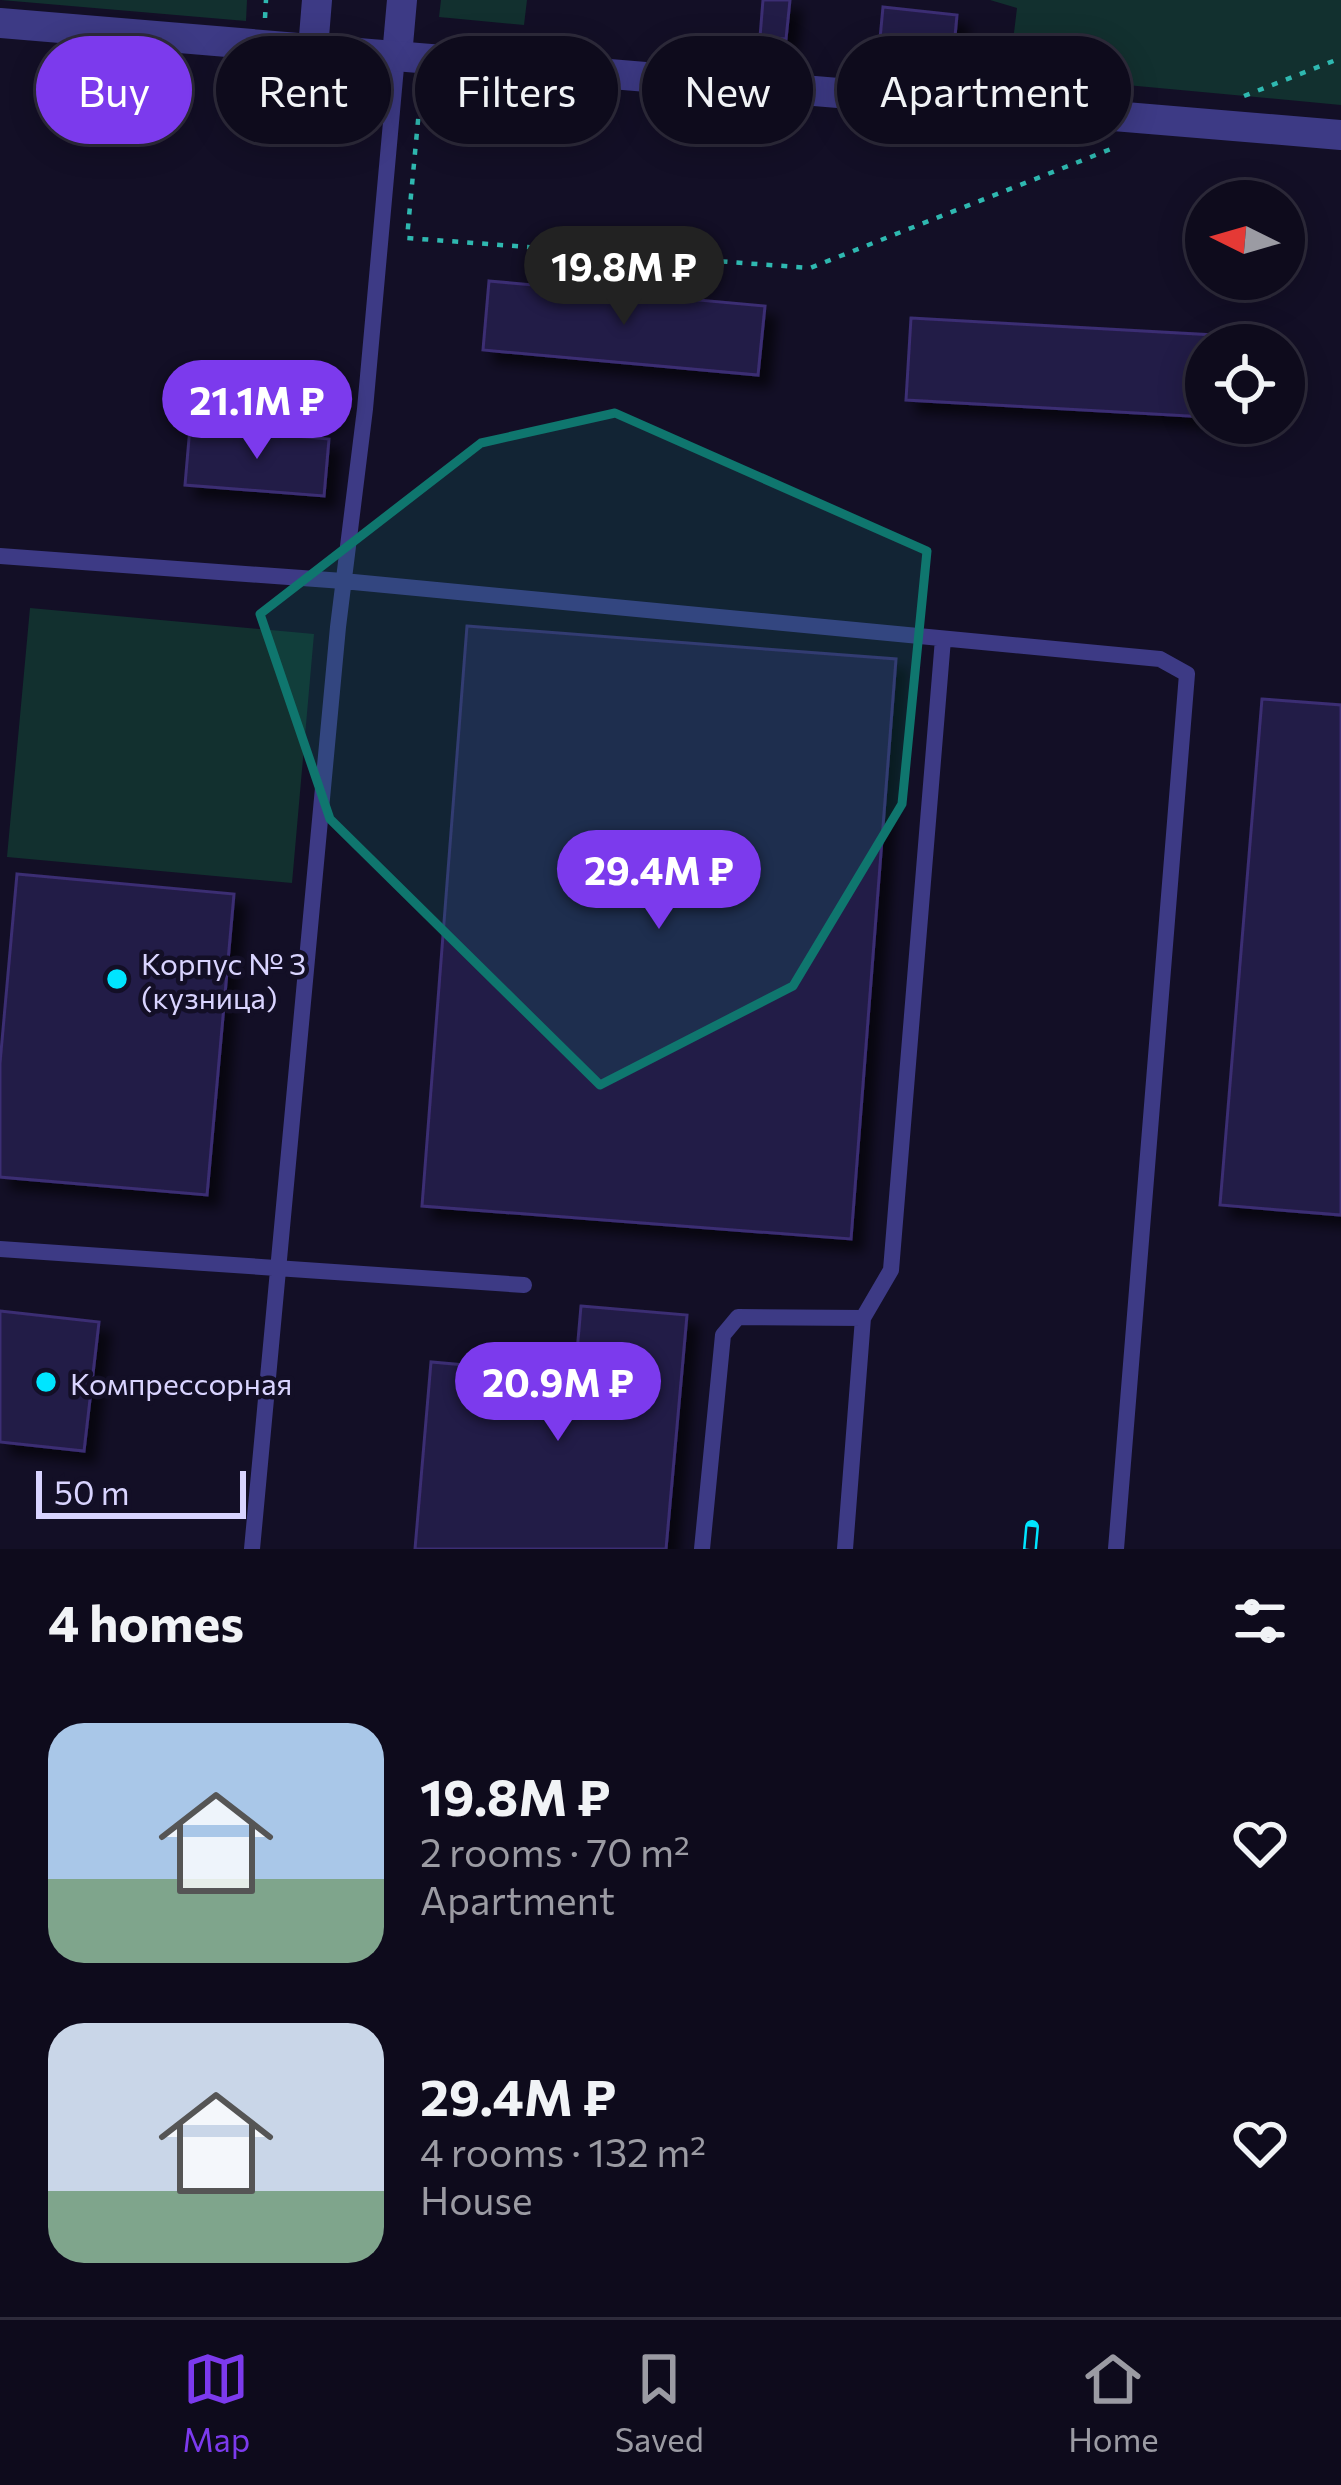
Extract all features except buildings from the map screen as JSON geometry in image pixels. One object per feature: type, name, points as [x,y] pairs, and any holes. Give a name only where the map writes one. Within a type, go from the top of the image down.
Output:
[{"type":"street","points":[[314,36],[317,0]]},
{"type":"street","points":[[402,0],[411,57]]},
{"type":"street","points":[[0,22],[216,41]]},
{"type":"street","points":[[391,55],[1341,135]]},
{"type":"lane","points":[[252,1549],[343,581],[411,57]]},
{"type":"lane","points":[[0,556],[343,581],[1160,659],[1187,674],[1116,1549]]},
{"type":"lane","points":[[845,1549],[863,1318],[891,1270],[943,639]]},
{"type":"lane","points":[[0,1249],[524,1286]]},
{"type":"lane","points":[[702,1549],[723,1335],[738,1317],[863,1318]]},
{"type":"path","points":[[264,23],[266,0]]},
{"type":"path","points":[[411,57],[407,238],[810,268],[1114,148]]},
{"type":"path","points":[[1240,98],[1341,58]]},
{"type":"highlighted area","points":[[615,413],[927,551],[902,804],[793,986],[600,1085],[330,819],[260,614],[481,443]]},
{"type":"green space","points":[[1,0],[247,0],[246,21]]},
{"type":"green space","points":[[441,0],[527,0],[524,25],[439,17]]},
{"type":"green space","points":[[990,0],[1341,0],[1341,105],[1131,85],[1131,36],[1014,36],[1017,8]]},
{"type":"green space","points":[[30,608],[314,634],[292,883],[7,857]]},
{"type":"railway","points":[[1030,1549],[1032,1527]]},
{"type":"place","name":"Корпус № 3 (кузница)","points":[[117,979]]},
{"type":"place","name":"Компрессорная","points":[[46,1382]]}]
